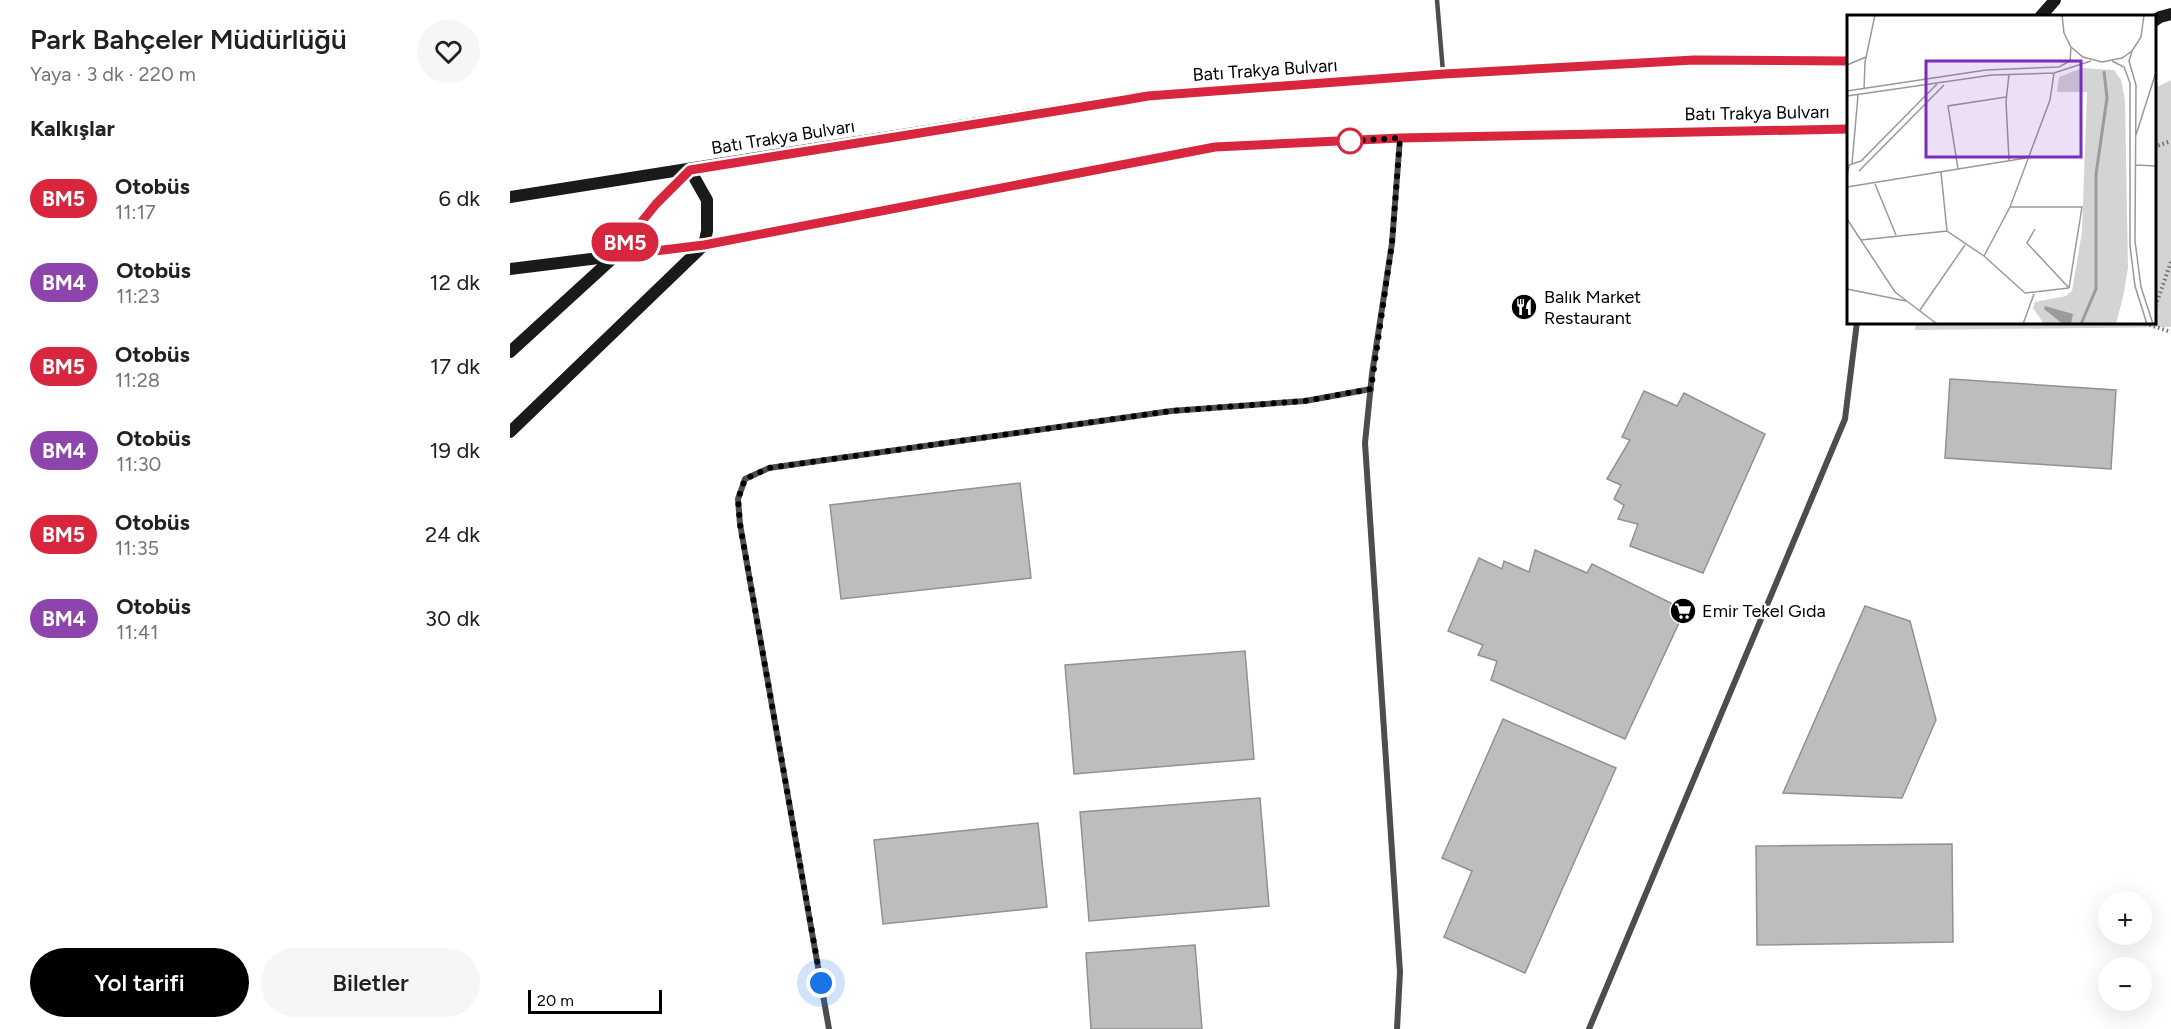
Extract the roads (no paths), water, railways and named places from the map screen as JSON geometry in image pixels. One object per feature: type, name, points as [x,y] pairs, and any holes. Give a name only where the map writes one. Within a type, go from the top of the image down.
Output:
[{"type":"main road","points":[[2043,15],[2055,0]]},
{"type":"main road","points":[[2156,20],[2171,14]]},
{"type":"main road","name":"Batı Trakya Bulvarı","points":[[510,352],[614,256],[656,204],[690,170],[1148,96],[1444,74],[1694,60],[1847,61]]},
{"type":"main road","name":"Batı Trakya Bulvarı","points":[[614,256],[704,245],[1215,147],[1400,138],[1847,129]]},
{"type":"main road","name":"Batı Trakya Bulvarı","points":[[690,170],[707,200],[707,231],[704,245]]},
{"type":"main road","points":[[510,197],[690,170]]},
{"type":"main road","points":[[510,432],[704,245]]},
{"type":"main road","points":[[510,268],[614,256]]},
{"type":"street","points":[[1397,1029],[1400,972],[1365,443],[1392,243],[1400,138]]},
{"type":"street","points":[[1589,1029],[1845,419],[1857,324]]},
{"type":"street","points":[[829,1029],[740,524],[738,499],[745,479],[769,468],[1171,411],[1305,401],[1371,389]]},
{"type":"lane","points":[[1437,0],[1444,74]]},
{"type":"place","name":"Balık Market Restaurant","points":[[1524,307]]},
{"type":"place","name":"Emir Tekel Gıda","points":[[1683,611]]}]
